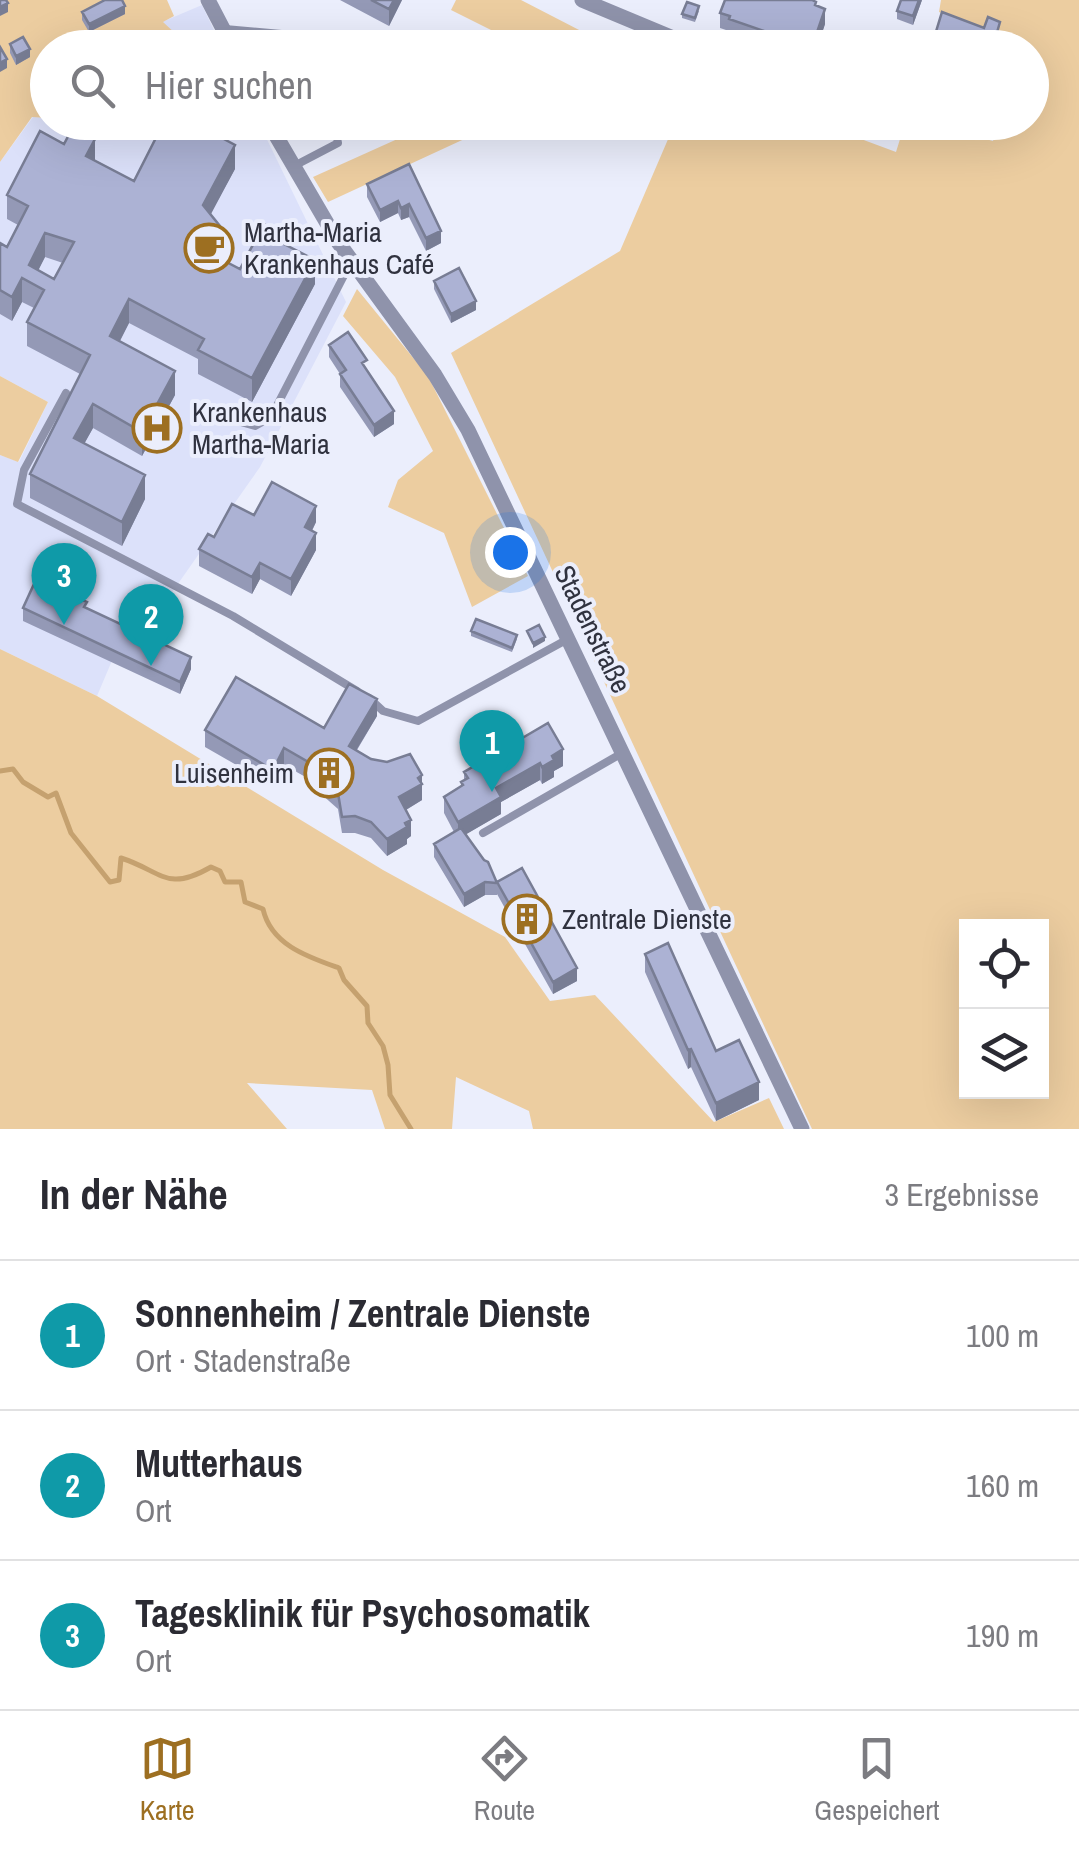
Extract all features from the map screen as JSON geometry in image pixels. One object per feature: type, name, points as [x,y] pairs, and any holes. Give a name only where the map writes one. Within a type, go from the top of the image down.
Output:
[{"type":"street","points":[[208,0],[225,30]]},
{"type":"street","points":[[582,0],[654,30]]},
{"type":"street","name":"Stadenstraße","points":[[279,140],[352,260],[435,375],[468,430],[802,1129]]},
{"type":"lane","points":[[294,166],[337,140]]},
{"type":"lane","points":[[238,422],[255,426],[271,417],[352,260]]},
{"type":"lane","points":[[66,393],[24,470],[16,504],[233,616],[374,700],[383,711],[418,721],[570,638]]},
{"type":"lane","points":[[483,834],[624,752]]},
{"type":"shaded area","points":[[0,0],[167,0],[174,16],[163,22],[172,30],[30,30],[30,120],[0,162]]},
{"type":"shaded area","points":[[456,0],[521,0],[579,30],[491,30],[451,10]]},
{"type":"shaded area","points":[[941,0],[1079,0],[1079,1129],[812,1129],[451,353],[620,251],[668,140],[864,140],[896,152],[900,140],[1049,140],[1049,30],[986,30],[939,12]]},
{"type":"shaded area","points":[[202,5],[214,30],[171,30],[162,22]]},
{"type":"shaded area","name":"Krankenhaus Martha-Maria","points":[[30,121],[30,140],[267,140],[346,302],[260,467],[168,598],[138,610],[97,696],[0,649],[0,455],[19,462],[48,402],[0,376],[0,162]]},
{"type":"shaded area","points":[[395,140],[462,140],[328,202],[313,177]]},
{"type":"shaded area","points":[[357,289],[428,376],[528,576],[472,607],[444,533],[388,507],[398,480],[433,451],[395,377],[343,316]]},
{"type":"shaded area","points":[[0,376],[48,402],[18,462],[0,455]]},
{"type":"shaded area","points":[[0,649],[97,696],[383,870],[505,937],[550,1001],[595,995],[714,1122],[769,1098],[784,1129],[533,1129],[529,1111],[456,1077],[452,1129],[385,1129],[372,1090],[247,1083],[287,1129],[0,1129]]},
{"type":"building","points":[[105,0],[122,0],[125,6],[89,24],[82,12]]},
{"type":"building","points":[[371,0],[394,0],[389,9]]},
{"type":"building","points":[[725,0],[812,0],[825,9],[818,30],[761,30],[720,13]]},
{"type":"building","points":[[901,0],[919,0],[913,16],[897,11]]},
{"type":"building","points":[[687,2],[699,6],[695,18],[682,14]]},
{"type":"building","points":[[942,12],[984,28],[988,17],[1000,22],[998,30],[936,30]]},
{"type":"building","points":[[23,37],[30,49],[16,56],[10,44]]},
{"type":"building","points":[[35,140],[64,144],[66,140],[94,140],[86,156],[134,181],[155,140],[226,140],[235,145],[203,205],[228,236],[217,257],[240,269],[264,224],[288,237],[284,244],[315,260],[252,378],[198,350],[204,339],[129,299],[110,336],[175,371],[142,432],[93,404],[74,438],[145,475],[122,522],[30,474],[90,355],[27,322],[44,290],[22,278],[12,297],[0,290],[0,243],[7,247],[28,206],[7,195]],"holes":[[[45,233],[74,242],[54,279],[29,265]]]},
{"type":"building","points":[[409,164],[441,231],[426,238],[409,204],[401,208],[398,201],[380,210],[367,184]]},
{"type":"building","points":[[459,268],[476,301],[451,314],[434,281]]},
{"type":"building","points":[[348,332],[367,360],[362,363],[394,411],[374,425],[340,374],[346,370],[329,345]]},
{"type":"building","points":[[272,482],[316,506],[305,527],[316,533],[291,579],[260,563],[252,577],[199,549],[208,534],[214,537],[232,504],[254,515]]},
{"type":"building","points":[[34,584],[70,600],[72,595],[87,602],[84,607],[191,657],[180,682],[23,608]]},
{"type":"building","points":[[476,619],[517,635],[512,648],[471,631]]},
{"type":"building","points":[[539,625],[545,637],[533,643],[527,631]]},
{"type":"building","name":"Luisenheim","points":[[236,677],[324,728],[349,684],[377,699],[349,746],[371,759],[387,762],[410,754],[422,775],[418,778],[422,784],[399,797],[411,820],[405,823],[407,827],[387,839],[371,822],[355,816],[342,817],[338,793],[320,776],[324,771],[284,748],[273,770],[205,730]]},
{"type":"building","points":[[548,723],[563,749],[552,756],[554,760],[542,767],[540,763],[496,788],[501,797],[458,822],[444,797],[463,785],[461,782],[468,778],[464,772]]},
{"type":"building","points":[[461,828],[488,862],[497,883],[485,882],[464,894],[434,844]]},
{"type":"building","name":"Zentrale Dienste","points":[[522,868],[577,968],[553,982],[497,882]]},
{"type":"building","points":[[668,943],[716,1051],[739,1040],[759,1082],[716,1103],[645,954]]},
{"type":"waterway","points":[[0,771],[13,769],[23,782],[48,797],[56,793],[71,833],[110,882],[119,880],[121,858],[164,877],[184,878],[211,867],[220,871],[225,882],[241,882],[245,902],[263,909],[282,941],[339,968],[344,980],[367,1006],[368,1023],[383,1046],[388,1065],[390,1095],[411,1129]]},
{"type":"place","name":"Martha-Maria Krankenhaus Café","points":[[209,248]]},
{"type":"place","name":"Krankenhaus Martha-Maria","points":[[157,428]]},
{"type":"place","name":"Tagesklinik für Psychosomatik","points":[[64,625]]},
{"type":"place","name":"Mutterhaus","points":[[151,666]]},
{"type":"place","name":"Luisenheim","points":[[329,773]]},
{"type":"place","name":"Sonnenheim / Zentrale Dienste","points":[[492,792]]},
{"type":"place","name":"Zentrale Dienste","points":[[527,919]]}]
